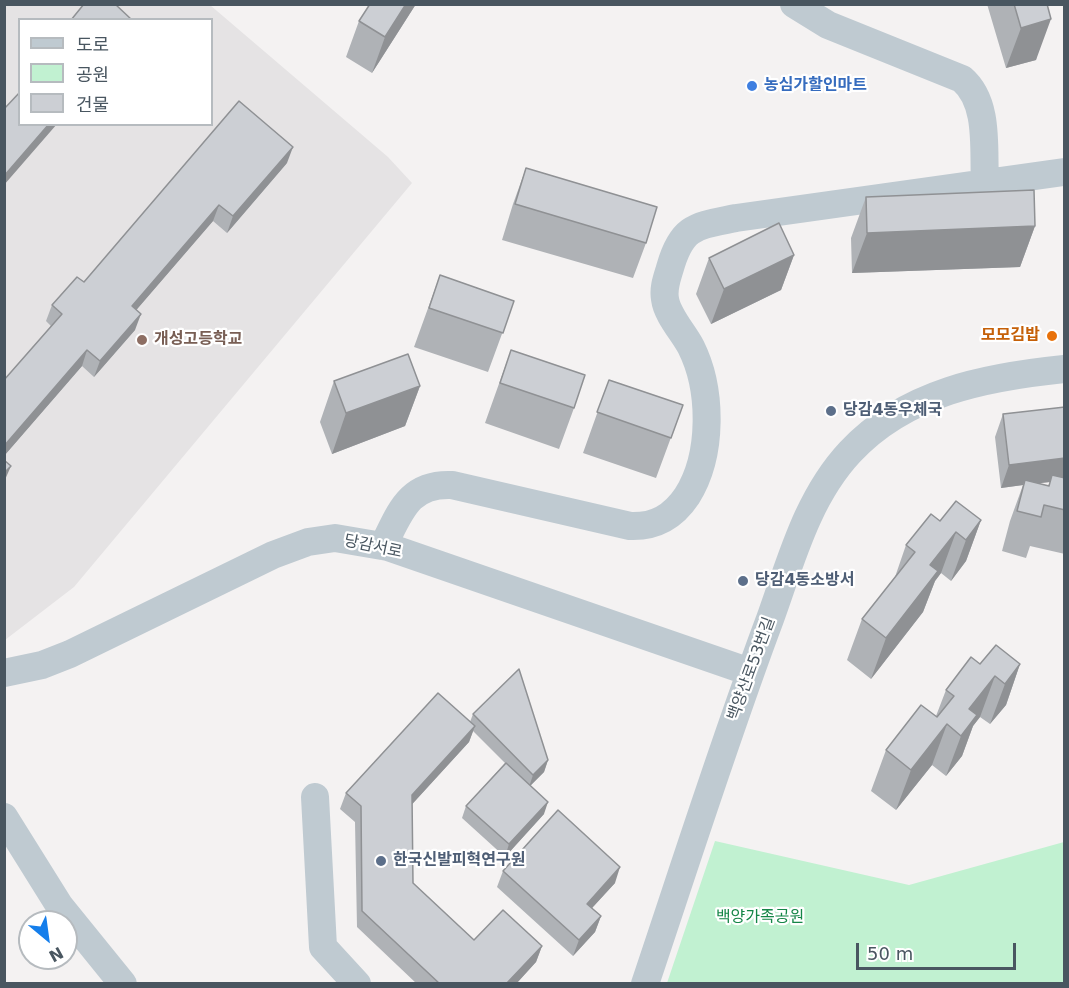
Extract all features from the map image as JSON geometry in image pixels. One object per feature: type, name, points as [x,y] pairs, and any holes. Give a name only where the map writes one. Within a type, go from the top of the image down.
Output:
[{"type":"street","points":[[794,4],[828,26],[962,79],[972,88],[980,107],[985,183]]},
{"type":"street","points":[[383,546],[404,504],[425,488],[437,484],[452,485],[630,526],[654,524],[666,519],[678,509],[694,483],[706,436],[700,375],[692,350],[665,300],[665,286],[675,248],[682,236],[709,224],[736,218],[1065,172]]},
{"type":"street","name":"백양산로53번길","points":[[645,984],[750,672],[809,514],[828,480],[850,451],[920,400],[992,379],[1065,369]]},
{"type":"street","name":"당감서로","points":[[4,673],[42,665],[70,654],[273,555],[308,542],[335,538],[383,546],[750,672]]},
{"type":"street","points":[[315,797],[323,947],[357,984]]},
{"type":"street","points":[[4,817],[59,905],[123,984]]},
{"type":"shaded area","name":"개성고등학교","points":[[5,5],[210,5],[388,157],[412,183],[74,587],[5,640]]},
{"type":"green space","name":"백양가족공원","points":[[715,841],[909,885],[1064,842],[1064,983],[667,983]]},
{"type":"building","points":[[84,4],[115,4],[130,18],[73,18]]},
{"type":"building","points":[[370,4],[406,4],[385,37],[359,21]]},
{"type":"building","points":[[1014,4],[1047,4],[1051,19],[1021,28]]},
{"type":"building","points":[[18,94],[18,126],[47,126],[4,176],[4,109]]},
{"type":"building","points":[[239,101],[293,147],[233,216],[219,205],[132,306],[141,314],[100,361],[87,350],[4,446],[4,380],[62,314],[52,305],[77,277],[84,282]]},
{"type":"building","points":[[526,168],[657,207],[646,243],[515,204]]},
{"type":"building","points":[[1034,190],[1035,226],[867,233],[866,197]]},
{"type":"building","points":[[779,223],[794,255],[724,289],[709,258]]},
{"type":"building","points":[[440,275],[514,301],[503,333],[429,308]]},
{"type":"building","points":[[511,350],[585,375],[574,408],[500,383]]},
{"type":"building","points":[[408,354],[420,386],[346,413],[334,381]]},
{"type":"building","points":[[609,380],[683,405],[671,438],[597,412]]},
{"type":"building","points":[[1065,407],[1065,458],[1009,465],[1003,414]]},
{"type":"building","points":[[4,460],[11,466],[4,473]]},
{"type":"building","points":[[1052,475],[1065,478],[1065,510],[1044,505],[1041,517],[1017,511],[1025,480],[1049,486]]},
{"type":"building","points":[[956,501],[981,520],[966,540],[956,532],[930,565],[938,571],[886,638],[862,619],[915,552],[906,545],[931,514],[940,521]]},
{"type":"building","points":[[996,645],[1020,664],[1005,684],[995,676],[969,709],[977,715],[961,736],[947,724],[911,770],[886,750],[921,705],[937,717],[954,696],[946,690],[971,657],[980,664]]},
{"type":"building","points":[[519,669],[548,760],[533,775],[473,714]]},
{"type":"building","name":"한국신발피혁연구원","points":[[438,693],[475,726],[412,795],[413,883],[474,940],[503,910],[542,946],[506,984],[440,984],[362,911],[361,806],[346,793]]},
{"type":"building","points":[[506,763],[548,802],[509,844],[466,806]]},
{"type":"building","points":[[558,810],[620,867],[587,904],[601,916],[579,940],[503,871]]},
{"type":"place","name":"농심가할인마트","points":[[752,86]]},
{"type":"place","name":"모모김밥","points":[[1052,336]]},
{"type":"place","name":"개성고등학교","points":[[142,340]]},
{"type":"place","name":"당감4동우체국","points":[[831,411]]},
{"type":"place","name":"당감4동소방서","points":[[743,581]]},
{"type":"place","name":"한국신발피혁연구원","points":[[381,861]]}]
